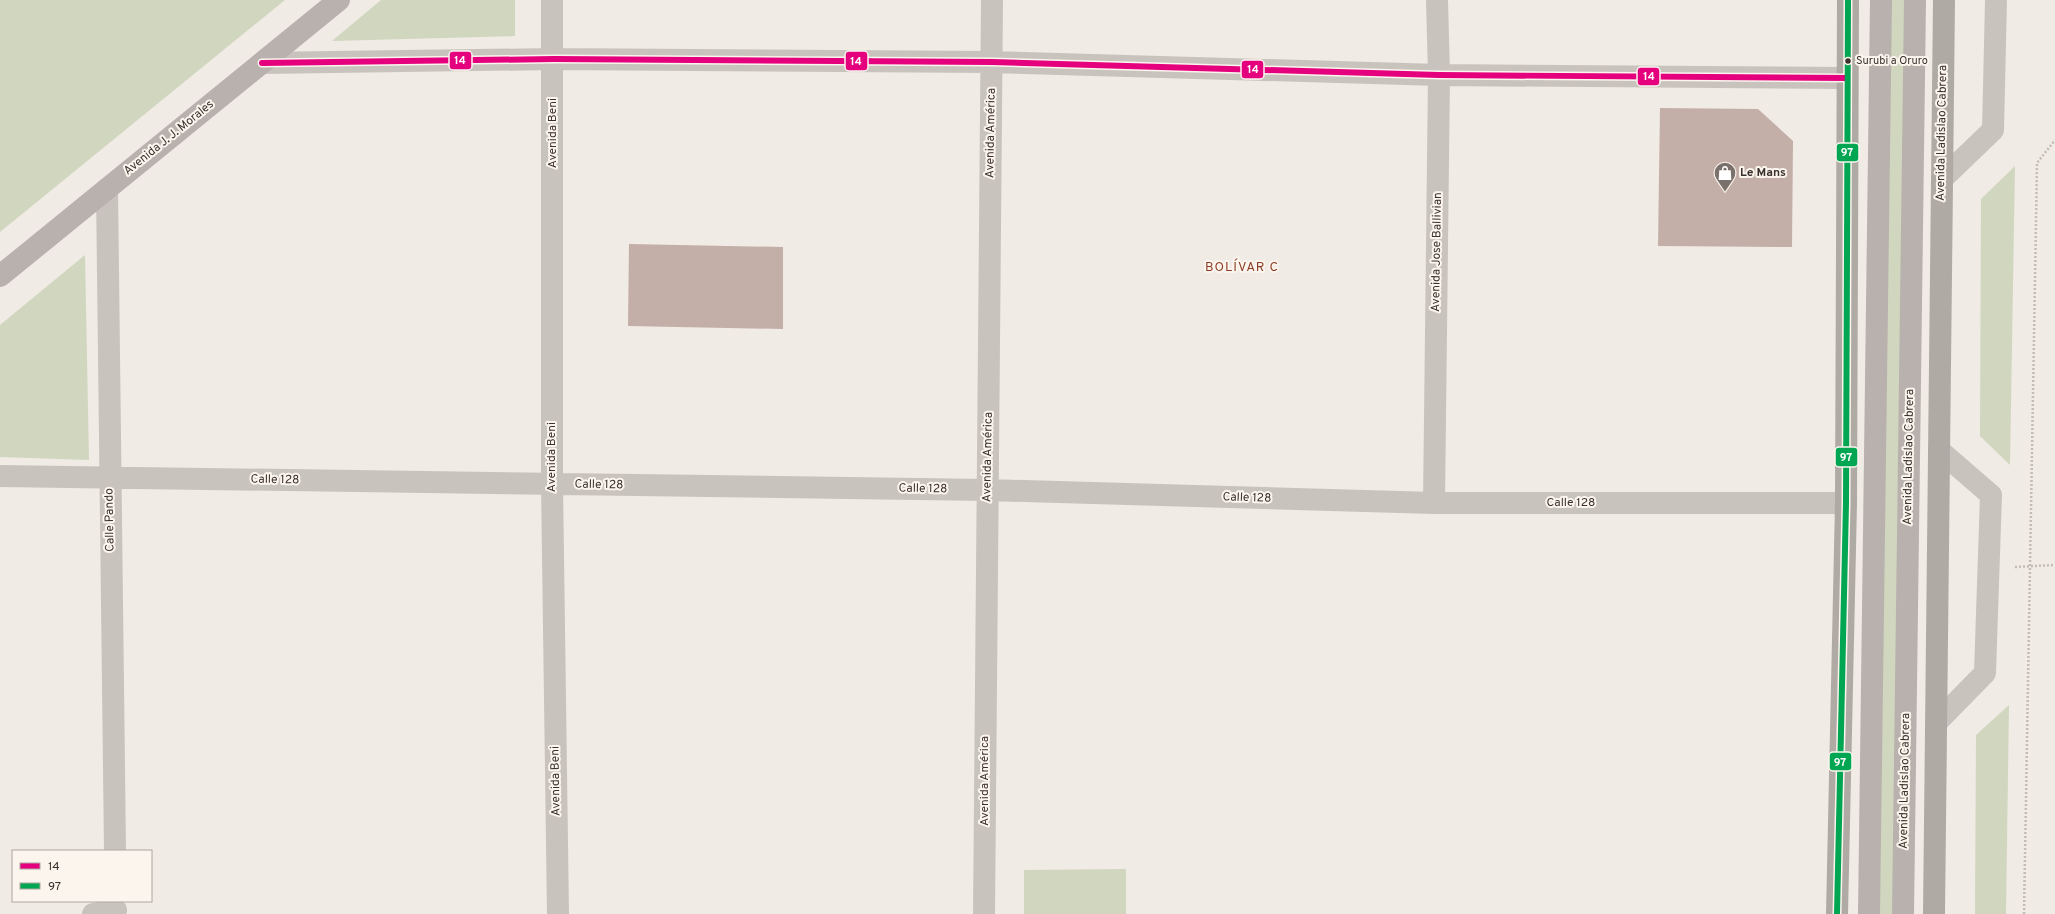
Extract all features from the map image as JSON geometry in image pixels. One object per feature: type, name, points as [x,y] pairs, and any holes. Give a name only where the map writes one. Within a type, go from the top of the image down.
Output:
[{"type":"highway","points":[[1837,914],[1846,503],[1848,0]]},
{"type":"highway","name":"Avenida Ladislao Cabrera","points":[[1934,914],[1944,0]]},
{"type":"main road","name":"Avenida J. J. Morales","points":[[0,276],[339,0]]},
{"type":"main road","points":[[1869,914],[1881,0]]},
{"type":"main road","name":"Avenida Ladislao Cabrera","points":[[1903,914],[1915,0]]},
{"type":"street","name":"Avenida Beni","points":[[552,0],[554,59],[552,484],[558,914]]},
{"type":"street","name":"Avenida América","points":[[984,914],[992,0]]},
{"type":"street","name":"Avenida Jose Ballivian","points":[[1434,503],[1439,75],[1437,0]]},
{"type":"street","points":[[1942,179],[1993,130],[1996,0]]},
{"type":"street","points":[[262,63],[554,59],[992,62],[1439,75],[1848,78]]},
{"type":"street","name":"Calle Pando","points":[[107,189],[109,478],[115,850]]},
{"type":"street","points":[[1936,723],[1985,673],[1991,495],[1939,450]]},
{"type":"street","name":"Calle 128","points":[[0,476],[987,490],[1434,503],[1846,503]]},
{"type":"street","points":[[93,914],[116,908]]},
{"type":"path","points":[[2024,914],[2037,163],[2055,140]]},
{"type":"path","points":[[2011,567],[2055,565]]},
{"type":"green space","points":[[0,0],[285,0],[0,232]]},
{"type":"green space","points":[[381,0],[515,0],[515,36],[332,41]]},
{"type":"green space","points":[[1889,0],[1906,0],[1895,914],[1878,914]]},
{"type":"green space","points":[[2015,166],[2010,465],[1980,436],[1981,199]]},
{"type":"green space","points":[[85,255],[89,460],[0,457],[0,325]]},
{"type":"green space","points":[[2009,705],[2006,914],[1975,914],[1976,735]]},
{"type":"green space","points":[[1126,869],[1126,914],[1024,914],[1024,870]]},
{"type":"building","name":"Le Mans","points":[[1660,108],[1758,109],[1793,141],[1792,247],[1658,246]]},
{"type":"building","points":[[629,244],[783,247],[783,329],[628,326]]},
{"type":"transit line","name":"97","points":[[1837,914],[1846,503],[1848,0]]},
{"type":"transit line","name":"14","points":[[262,63],[554,59],[992,62],[1439,75],[1847,78]]},
{"type":"place","name":"Surubi a Oruro","points":[[1848,61]]},
{"type":"place","name":"Le Mans","points":[[1725,192]]},
{"type":"district","name":"BOLÍVAR C","points":[[1242,268]]}]
